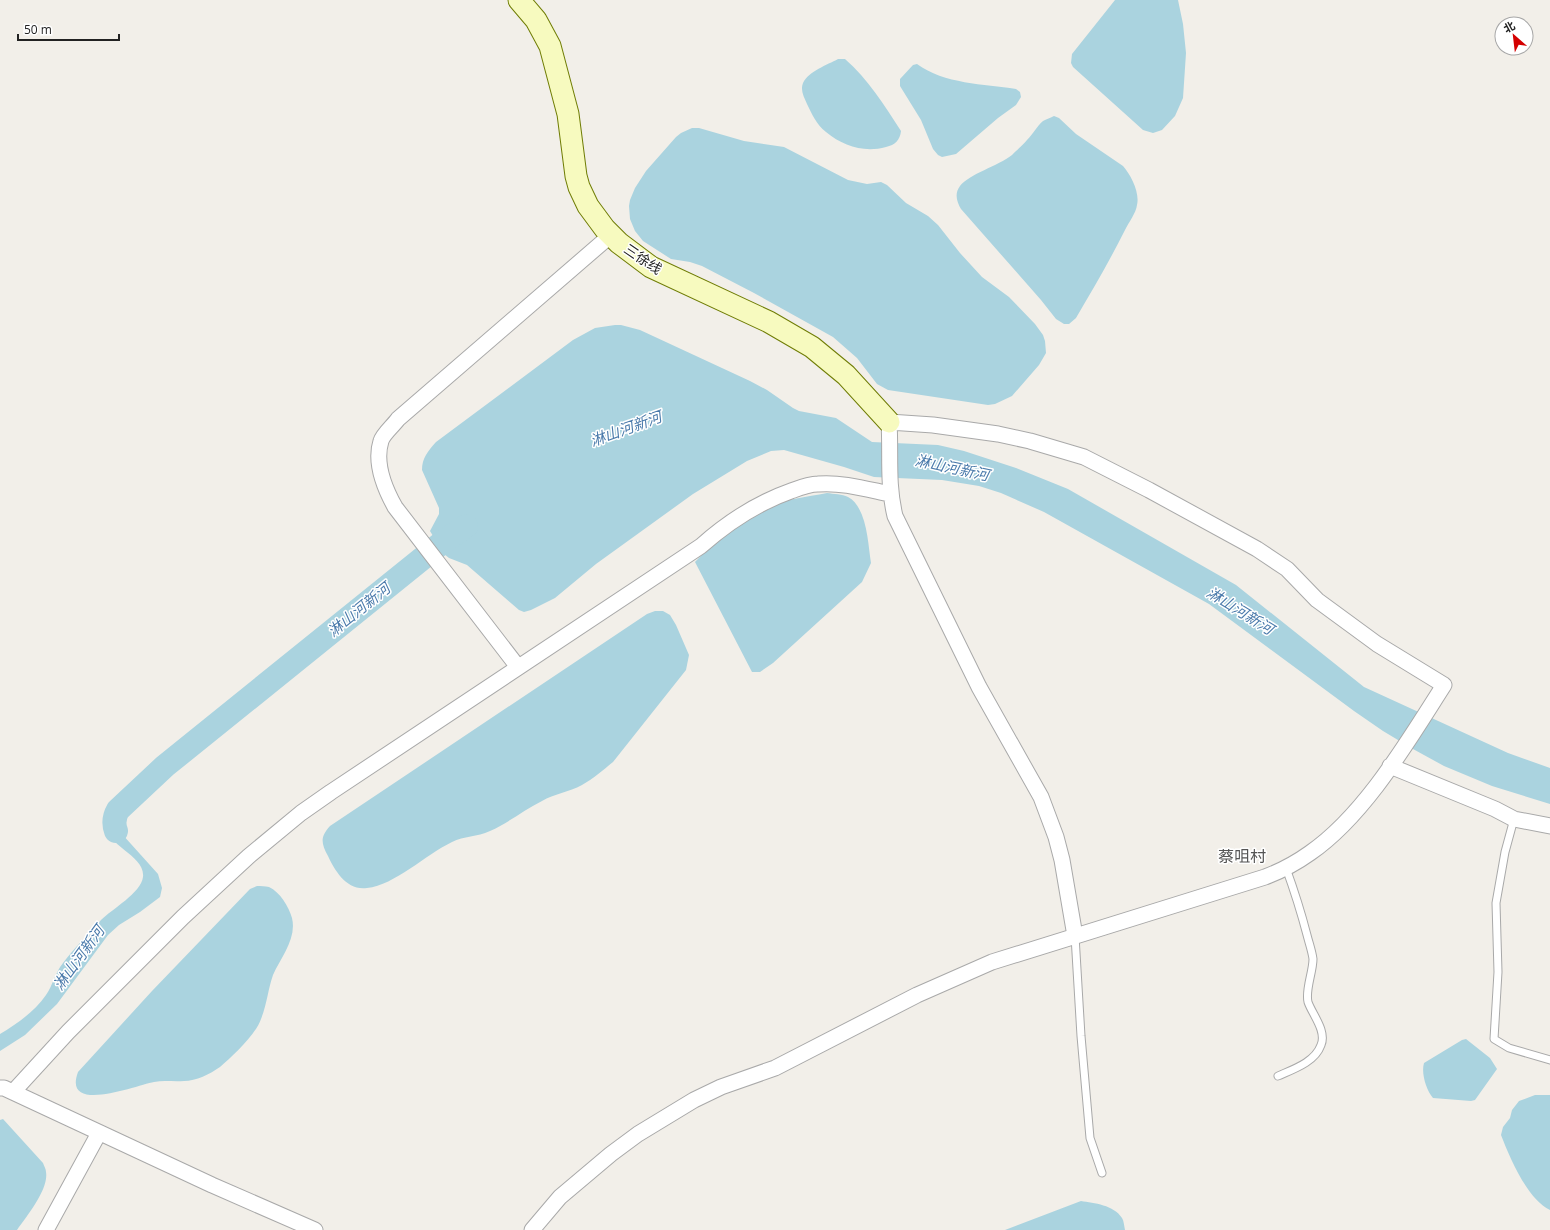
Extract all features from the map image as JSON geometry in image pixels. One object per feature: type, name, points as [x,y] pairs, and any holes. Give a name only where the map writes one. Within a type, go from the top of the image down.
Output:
[{"type":"street","name":"三徐线","points":[[519,0],[536,20],[544,33],[552,52],[568,114],[576,176],[579,187],[588,206],[611,235],[634,256],[651,267],[769,322],[812,347],[846,375],[890,431]]},
{"type":"street","points":[[518,667],[395,507],[384,484],[380,462],[381,440],[398,419],[611,235]]},
{"type":"street","points":[[532,1230],[560,1197],[611,1154],[643,1130],[694,1100],[721,1087],[775,1068],[917,995],[967,972],[1017,953],[1075,936],[1265,878],[1310,854],[1340,828],[1367,798],[1394,761],[1444,685],[1377,644],[1317,600],[1286,570],[1257,549],[1149,490],[1084,457],[992,433],[933,425],[890,431],[890,487],[895,516],[955,641],[989,706],[1032,780],[1048,815],[1062,860],[1075,936]]},
{"type":"street","points":[[315,1230],[6,1090],[68,1032],[184,917],[272,837],[331,792],[701,546],[730,522],[762,503],[798,488],[817,484],[890,487]]},
{"type":"street","points":[[1394,761],[1514,819],[1550,826]]},
{"type":"street","points":[[46,1230],[99,1133]]},
{"type":"lane","points":[[1514,819],[1505,852],[1496,903],[1498,972],[1494,1039],[1509,1048],[1550,1060]]},
{"type":"lane","points":[[1278,1076],[1310,1060],[1318,1053],[1322,1043],[1321,1032],[1308,1000],[1313,970],[1312,955],[1299,905],[1286,868]]},
{"type":"lane","points":[[1075,936],[1081,1036],[1090,1138],[1102,1173]]},
{"type":"water","points":[[1115,0],[1178,0],[1183,24],[1186,53],[1183,98],[1175,116],[1162,130],[1153,133],[1143,130],[1073,67],[1071,63],[1072,54]]},
{"type":"water","points":[[838,59],[845,59],[861,75],[901,131],[900,137],[894,143],[878,149],[862,149],[854,147],[833,137],[817,122],[802,91],[803,83],[809,75]]},
{"type":"water","points":[[917,64],[939,76],[965,82],[1016,89],[1020,92],[1021,97],[1016,105],[998,118],[956,154],[942,157],[933,149],[921,120],[900,86],[900,79],[913,65]]},
{"type":"water","points":[[1054,116],[1059,118],[1076,134],[1123,166],[1134,184],[1138,200],[1134,214],[1107,263],[1076,318],[1069,324],[1064,324],[1056,319],[961,209],[957,198],[958,189],[964,182],[1012,155],[1044,120]]},
{"type":"water","points":[[692,128],[699,128],[744,141],[784,147],[848,180],[867,184],[881,182],[887,185],[906,203],[928,216],[938,225],[960,253],[982,277],[1009,297],[1035,324],[1043,335],[1045,341],[1046,353],[1039,365],[1012,396],[995,404],[988,405],[888,390],[877,384],[857,358],[833,337],[702,266],[690,262],[671,259],[643,241],[635,231],[630,219],[629,206],[635,188],[646,171],[676,137]]},
{"type":"water","points":[[615,325],[640,330],[750,381],[767,390],[799,411],[836,418],[872,442],[938,445],[964,451],[1016,468],[1068,489],[1236,585],[1364,687],[1508,753],[1550,768],[1550,804],[1492,786],[1444,766],[1413,749],[1354,711],[1209,604],[1044,512],[1001,493],[979,486],[942,480],[874,477],[784,450],[771,451],[747,461],[693,494],[596,564],[555,598],[531,610],[524,612],[519,610],[467,565],[449,558],[444,554],[430,531],[439,514],[439,508],[422,470],[424,458],[436,442],[573,340],[595,328]]},
{"type":"water","points":[[827,493],[848,497],[859,509],[866,527],[871,563],[862,582],[773,663],[760,672],[752,672],[695,562],[727,532],[755,513],[779,502]]},
{"type":"water","points":[[655,611],[663,611],[670,615],[676,625],[689,655],[686,670],[613,762],[582,785],[529,808],[490,831],[452,842],[399,876],[378,886],[360,888],[353,886],[338,874],[323,844],[324,834],[330,826],[647,614]]},
{"type":"water","points":[[120,800],[129,805],[119,818],[118,825],[122,834],[158,874],[162,888],[160,897],[119,925],[108,935],[57,1004],[25,1035],[0,1051],[0,1034],[31,1012],[42,1001],[60,967],[72,952],[101,920],[132,895],[141,883],[143,877],[142,869],[137,861],[115,842],[109,834],[106,826],[108,814]]},
{"type":"water","points":[[257,886],[269,887],[277,892],[289,909],[293,926],[290,941],[273,975],[261,1019],[249,1038],[220,1067],[207,1075],[189,1081],[154,1082],[104,1094],[91,1095],[81,1092],[76,1085],[78,1072],[152,991],[250,889]]},
{"type":"water","points":[[1466,1039],[1490,1058],[1497,1069],[1475,1100],[1433,1098],[1428,1091],[1425,1081],[1423,1072],[1424,1063]]},
{"type":"water","points":[[1535,1095],[1550,1095],[1550,1210],[1542,1205],[1527,1188],[1514,1166],[1501,1135],[1503,1127],[1510,1118],[1512,1110],[1519,1101]]},
{"type":"water","points":[[3,1119],[43,1163],[46,1171],[46,1179],[41,1194],[17,1230],[0,1230],[0,1120]]},
{"type":"water","points":[[1081,1201],[1103,1205],[1114,1210],[1122,1218],[1125,1230],[1005,1230]]},
{"type":"waterway","name":"淋山河新河","points":[[116,831],[114,820],[118,810],[165,766],[439,545],[466,526]]},
{"type":"district","name":"蔡咀村","points":[[1242,856]]}]
